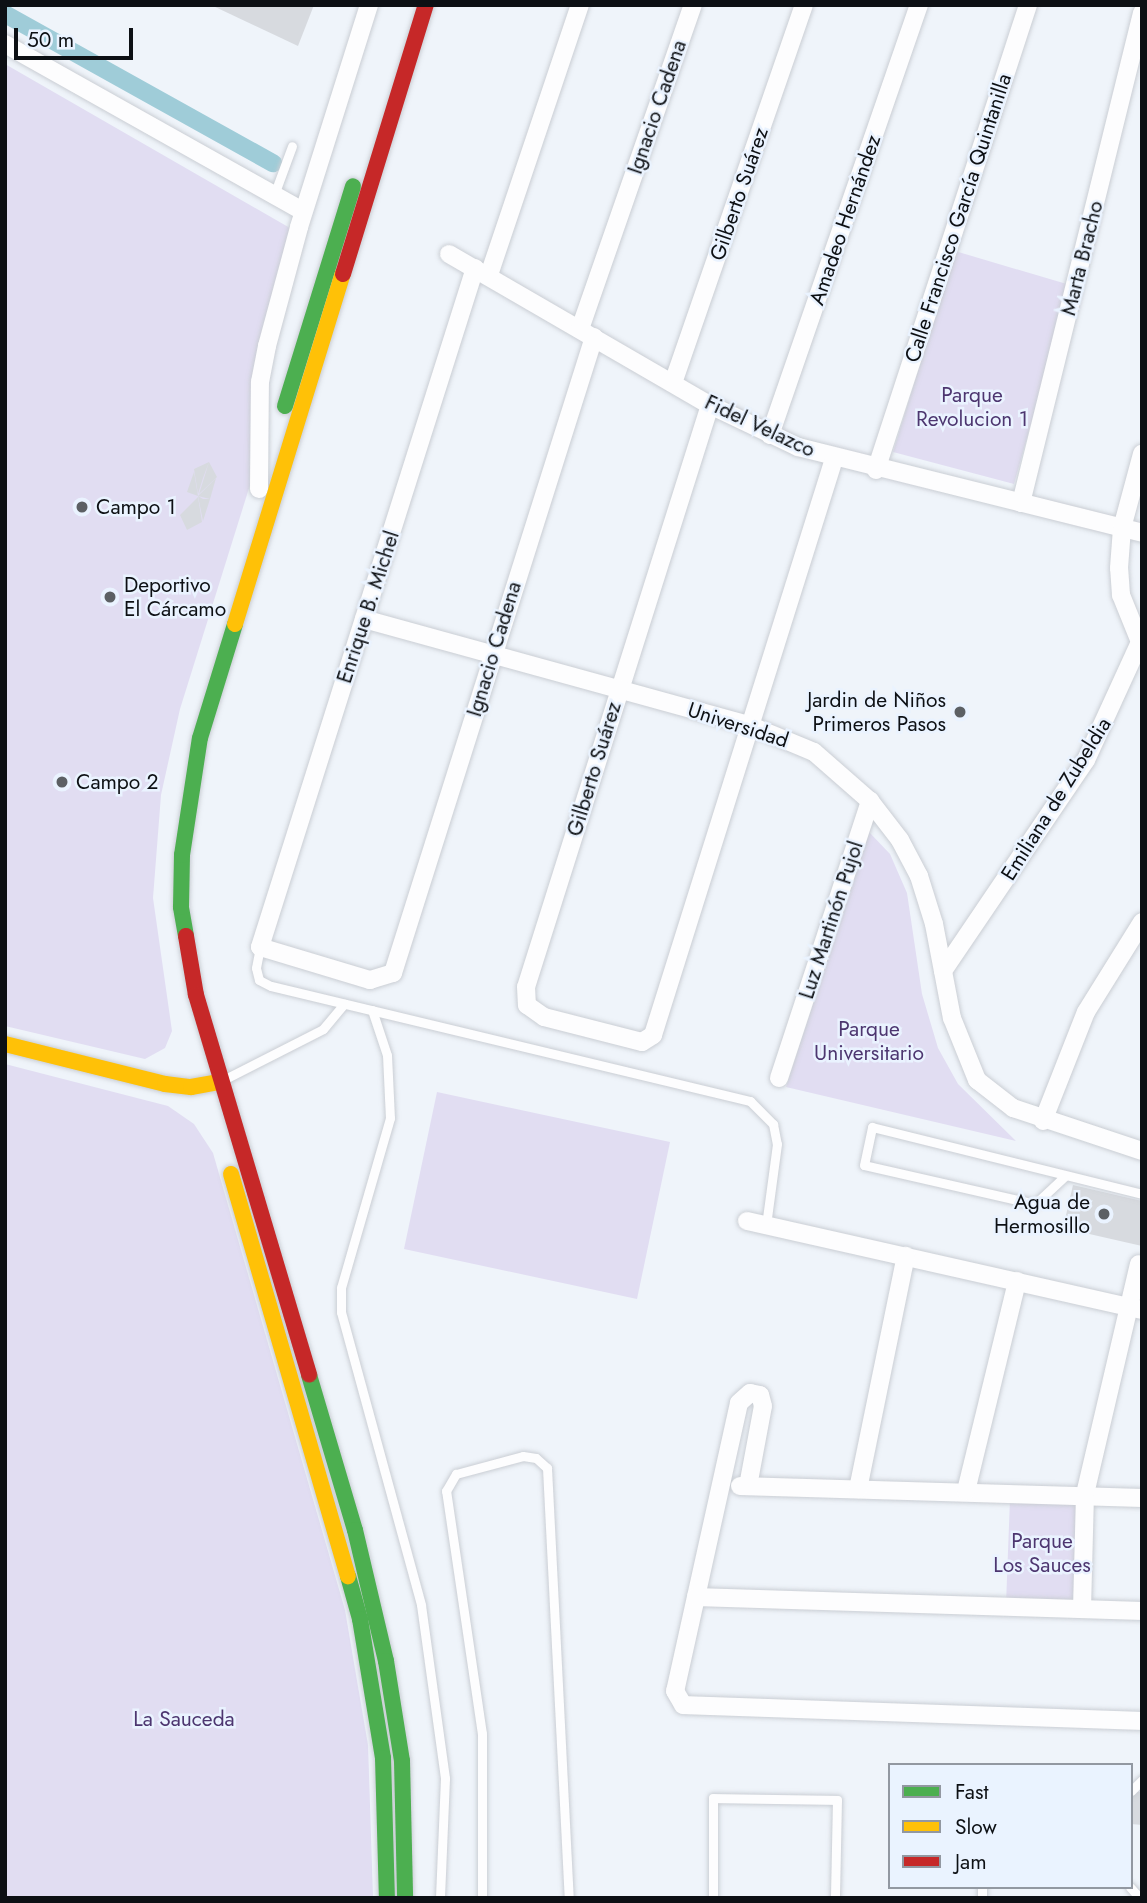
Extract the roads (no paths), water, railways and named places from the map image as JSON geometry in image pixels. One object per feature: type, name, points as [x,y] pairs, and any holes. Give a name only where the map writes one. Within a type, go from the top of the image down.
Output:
[{"type":"main road","points":[[405,1898],[402,1761],[373,1601],[170,936],[168,843],[185,746],[259,489],[409,5]]},
{"type":"main road","points":[[387,1898],[383,1758],[360,1619],[213,1083],[181,906],[182,855],[193,769],[425,5]]},
{"type":"main road","points":[[5,1044],[165,1084],[213,1083]]},
{"type":"street","points":[[259,489],[260,382],[303,211],[369,5]]},
{"type":"street","name":"Enrique B. Michel","points":[[260,947],[364,619],[482,272],[580,5]]},
{"type":"street","name":"Ignacio Cadena","points":[[260,947],[370,980],[387,979],[398,963],[587,333],[693,5]]},
{"type":"street","name":"Gilberto Suárez","points":[[673,383],[804,5]]},
{"type":"street","name":"Amadeo Hernández","points":[[770,435],[919,5]]},
{"type":"street","name":"Calle Francisco García Quintanilla","points":[[876,470],[1028,5]]},
{"type":"street","name":"Marta Bracho","points":[[1021,503],[1142,13]]},
{"type":"street","points":[[5,44],[303,211]]},
{"type":"street","name":"Fidel Velazco","points":[[449,254],[710,405],[770,435],[834,459],[1142,533]]},
{"type":"street","name":"Gilberto Suárez","points":[[710,405],[525,998],[527,1005],[544,1017],[638,1042],[653,1035],[750,725]]},
{"type":"street","name":"Emiliana de Zubeldia","points":[[943,971],[1086,760],[1141,642],[1121,594],[1122,528],[1142,454]]},
{"type":"street","points":[[750,725],[834,459]]},
{"type":"street","name":"Universidad","points":[[364,619],[750,725],[814,752],[870,802],[900,840],[919,876],[956,1030],[977,1080],[991,1095],[1043,1121],[1142,1151]]},
{"type":"street","name":"Luz Martinón Pujol","points":[[779,1078],[870,802]]},
{"type":"street","points":[[1043,1121],[1078,1030],[1142,922]]},
{"type":"street","points":[[747,1221],[1136,1309]]},
{"type":"street","points":[[858,1489],[906,1256]]},
{"type":"street","points":[[1082,1609],[1085,1494],[1136,1309],[1139,1264]]},
{"type":"street","points":[[966,1491],[1017,1281]]},
{"type":"street","points":[[748,1486],[763,1406],[755,1393],[744,1395],[739,1404],[675,1691],[678,1702],[688,1706],[1142,1721]]},
{"type":"street","points":[[722,1485],[1085,1494],[1142,1498]]},
{"type":"street","points":[[696,1597],[1142,1611]]},
{"type":"lane","points":[[274,195],[292,146]]},
{"type":"lane","points":[[260,947],[256,968],[259,980],[344,1004],[750,1101],[773,1124],[776,1144],[766,1225]]},
{"type":"lane","points":[[213,1083],[323,1029],[344,1004]]},
{"type":"lane","points":[[372,1010],[387,1055],[390,1118],[341,1288],[341,1312],[421,1605],[445,1778],[440,1898]]},
{"type":"lane","points":[[1065,1176],[1035,1204],[864,1165],[872,1127],[1142,1194]]},
{"type":"lane","points":[[482,1898],[482,1734],[446,1491],[456,1474],[523,1456],[536,1458],[547,1468],[569,1898]]},
{"type":"lane","points":[[713,1898],[713,1798],[837,1800],[835,1898]]},
{"type":"waterway","points":[[5,14],[273,163]]},
{"type":"place","name":"Campo 1","points":[[82,507]]},
{"type":"place","name":"Deportivo El Cárcamo","points":[[110,597]]},
{"type":"place","name":"Jardin de Niños Primeros Pasos","points":[[960,712]]},
{"type":"place","name":"Campo 2","points":[[62,782]]},
{"type":"place","name":"Agua de Hermosillo","points":[[1104,1214]]},
{"type":"park label","name":"Parque Revolucion 1","points":[[972,407]]},
{"type":"park label","name":"Parque Universitario","points":[[869,1041]]},
{"type":"park label","name":"Parque Los Sauces","points":[[1042,1553]]},
{"type":"park label","name":"La Sauceda","points":[[184,1719]]}]
